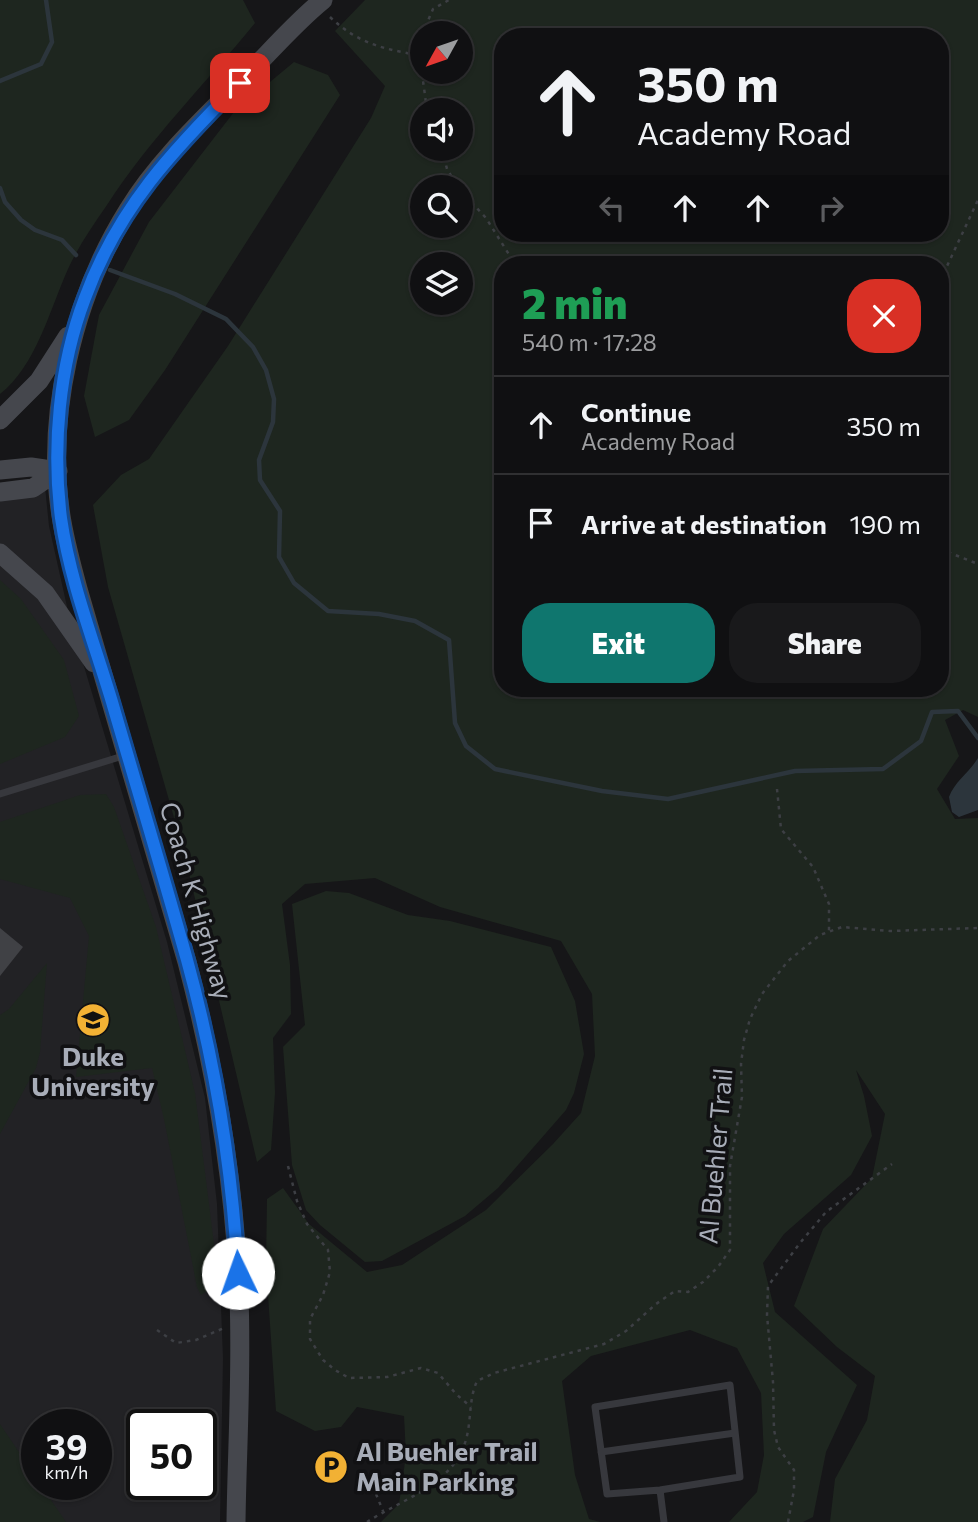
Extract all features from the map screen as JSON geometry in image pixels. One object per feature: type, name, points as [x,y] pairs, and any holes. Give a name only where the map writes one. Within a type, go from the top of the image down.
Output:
[{"type":"main road","points":[[0,420],[39,381],[76,324],[98,265],[129,208],[150,179],[201,121],[321,2]]},
{"type":"main road","name":"Coach K Highway","points":[[76,324],[58,437],[62,520],[78,589],[187,962],[215,1078],[233,1203],[240,1322],[236,1522]]},
{"type":"main road","points":[[0,470],[32,467],[58,471]]},
{"type":"main road","points":[[0,492],[33,488],[58,471]]},
{"type":"main road","points":[[0,553],[45,593],[105,678]]},
{"type":"lane","points":[[0,794],[127,755]]},
{"type":"lane","points":[[730,1385],[735,1433],[740,1477],[660,1490],[607,1494],[596,1407],[730,1385]]},
{"type":"lane","points":[[601,1452],[735,1433]]},
{"type":"lane","points":[[660,1490],[663,1522]]},
{"type":"path","points":[[427,21],[433,9],[449,0]]},
{"type":"path","points":[[321,2],[337,23],[356,36],[382,49],[410,54]]},
{"type":"path","points":[[949,262],[978,200]]},
{"type":"path","points":[[473,204],[494,231]]},
{"type":"path","points":[[949,553],[978,564]]},
{"type":"path","points":[[777,789],[781,829],[813,867],[829,904],[829,932]]},
{"type":"path","name":"Al Buehler Trail","points":[[367,1522],[436,1482],[450,1468],[462,1451],[471,1418],[472,1394],[477,1381],[494,1373],[604,1344],[626,1331],[675,1291],[688,1292],[704,1282],[718,1268],[730,1250],[730,1166],[742,1097],[741,1064],[744,1040],[762,994],[788,961],[801,949],[842,927],[890,931],[978,928]]},
{"type":"path","points":[[788,1522],[794,1490],[794,1470],[778,1447],[774,1430],[773,1382],[768,1342],[768,1286],[826,1212],[892,1164]]},
{"type":"path","points":[[288,1166],[307,1224],[328,1250],[330,1272],[323,1295],[310,1319],[310,1339],[323,1360],[349,1378],[387,1377],[421,1368],[438,1373],[471,1408]]},
{"type":"path","points":[[157,1331],[176,1343],[196,1340],[240,1322]]},
{"type":"path","points":[[376,1494],[383,1511]]},
{"type":"shaded area","points":[[0,0],[243,0],[255,23],[123,181],[72,261],[33,353],[13,382],[0,394]]},
{"type":"shaded area","points":[[365,0],[978,0],[978,717],[963,710],[945,720],[959,756],[937,789],[955,819],[978,818],[978,1522],[830,1522],[835,1479],[867,1420],[875,1376],[837,1347],[794,1306],[823,1229],[872,1178],[885,1114],[856,1070],[872,1136],[851,1175],[784,1234],[763,1263],[775,1312],[857,1385],[826,1452],[813,1517],[803,1522],[729,1522],[757,1492],[764,1455],[761,1393],[737,1348],[690,1330],[591,1356],[562,1381],[575,1475],[589,1519],[600,1522],[381,1522],[399,1504],[406,1455],[404,1416],[357,1407],[341,1427],[315,1431],[276,1411],[266,1266],[267,1199],[283,1188],[309,1224],[367,1272],[402,1265],[486,1210],[553,1144],[581,1113],[595,1056],[592,994],[561,941],[440,907],[375,878],[305,884],[282,904],[290,965],[291,1014],[273,1038],[275,1093],[271,1150],[257,1162],[185,856],[108,587],[93,505],[121,475],[149,459],[228,346],[371,118],[385,86],[335,31]]},
{"type":"shaded area","points":[[294,62],[328,75],[340,95],[165,370],[129,420],[95,437],[84,396],[99,315],[149,222],[234,112]]},
{"type":"shaded area","name":"Duke University","points":[[45,487],[49,526],[70,620],[167,942],[205,1098],[217,1204],[223,1358],[220,1522],[0,1522],[0,492]]},
{"type":"shaded area","points":[[0,580],[21,599],[64,660],[79,716],[65,737],[0,764]]},
{"type":"shaded area","points":[[978,758],[978,810],[959,817],[952,812],[949,797]]},
{"type":"shaded area","points":[[106,794],[114,807],[156,927],[195,1093],[215,1252],[215,1286],[201,1295],[197,1287],[152,1068],[76,1077],[89,936],[70,898],[0,879],[0,822],[80,795]]},
{"type":"shaded area","points":[[326,891],[349,893],[408,915],[450,921],[551,947],[575,1001],[584,1054],[574,1093],[566,1110],[498,1188],[465,1216],[382,1261],[365,1262],[320,1225],[306,1210],[292,1165],[283,1047],[305,1025],[292,904]]},
{"type":"shaded area","points":[[47,963],[40,1052],[36,1068],[0,1134],[0,1015],[9,1009]]},
{"type":"shaded area","points":[[0,1424],[21,1455],[21,1500],[51,1500],[66,1522],[0,1522]]},
{"type":"building","points":[[0,928],[23,947],[0,976]]},
{"type":"waterway","points":[[0,81],[41,64],[52,42],[46,0]]},
{"type":"waterway","points":[[0,188],[5,202],[21,220],[35,230],[62,240],[76,255]]},
{"type":"waterway","points":[[110,270],[175,294],[226,319],[253,347],[266,370],[274,399],[273,422],[259,460],[260,480],[280,511],[279,557],[294,583],[328,611],[379,614],[415,621],[449,640],[455,723],[466,746],[495,769],[602,791],[668,799],[795,771],[883,769],[921,741],[932,712],[958,711],[978,738]]},
{"type":"place","name":"Duke University","points":[[93,1020]]},
{"type":"place","name":"Al Buehler Trail Main Parking","points":[[331,1467]]},
{"type":"route","points":[[238,1273],[233,1203],[215,1078],[170,902],[78,589],[62,520],[58,437],[68,358],[76,324],[98,265],[129,208],[150,179],[201,121],[240,83]]}]
